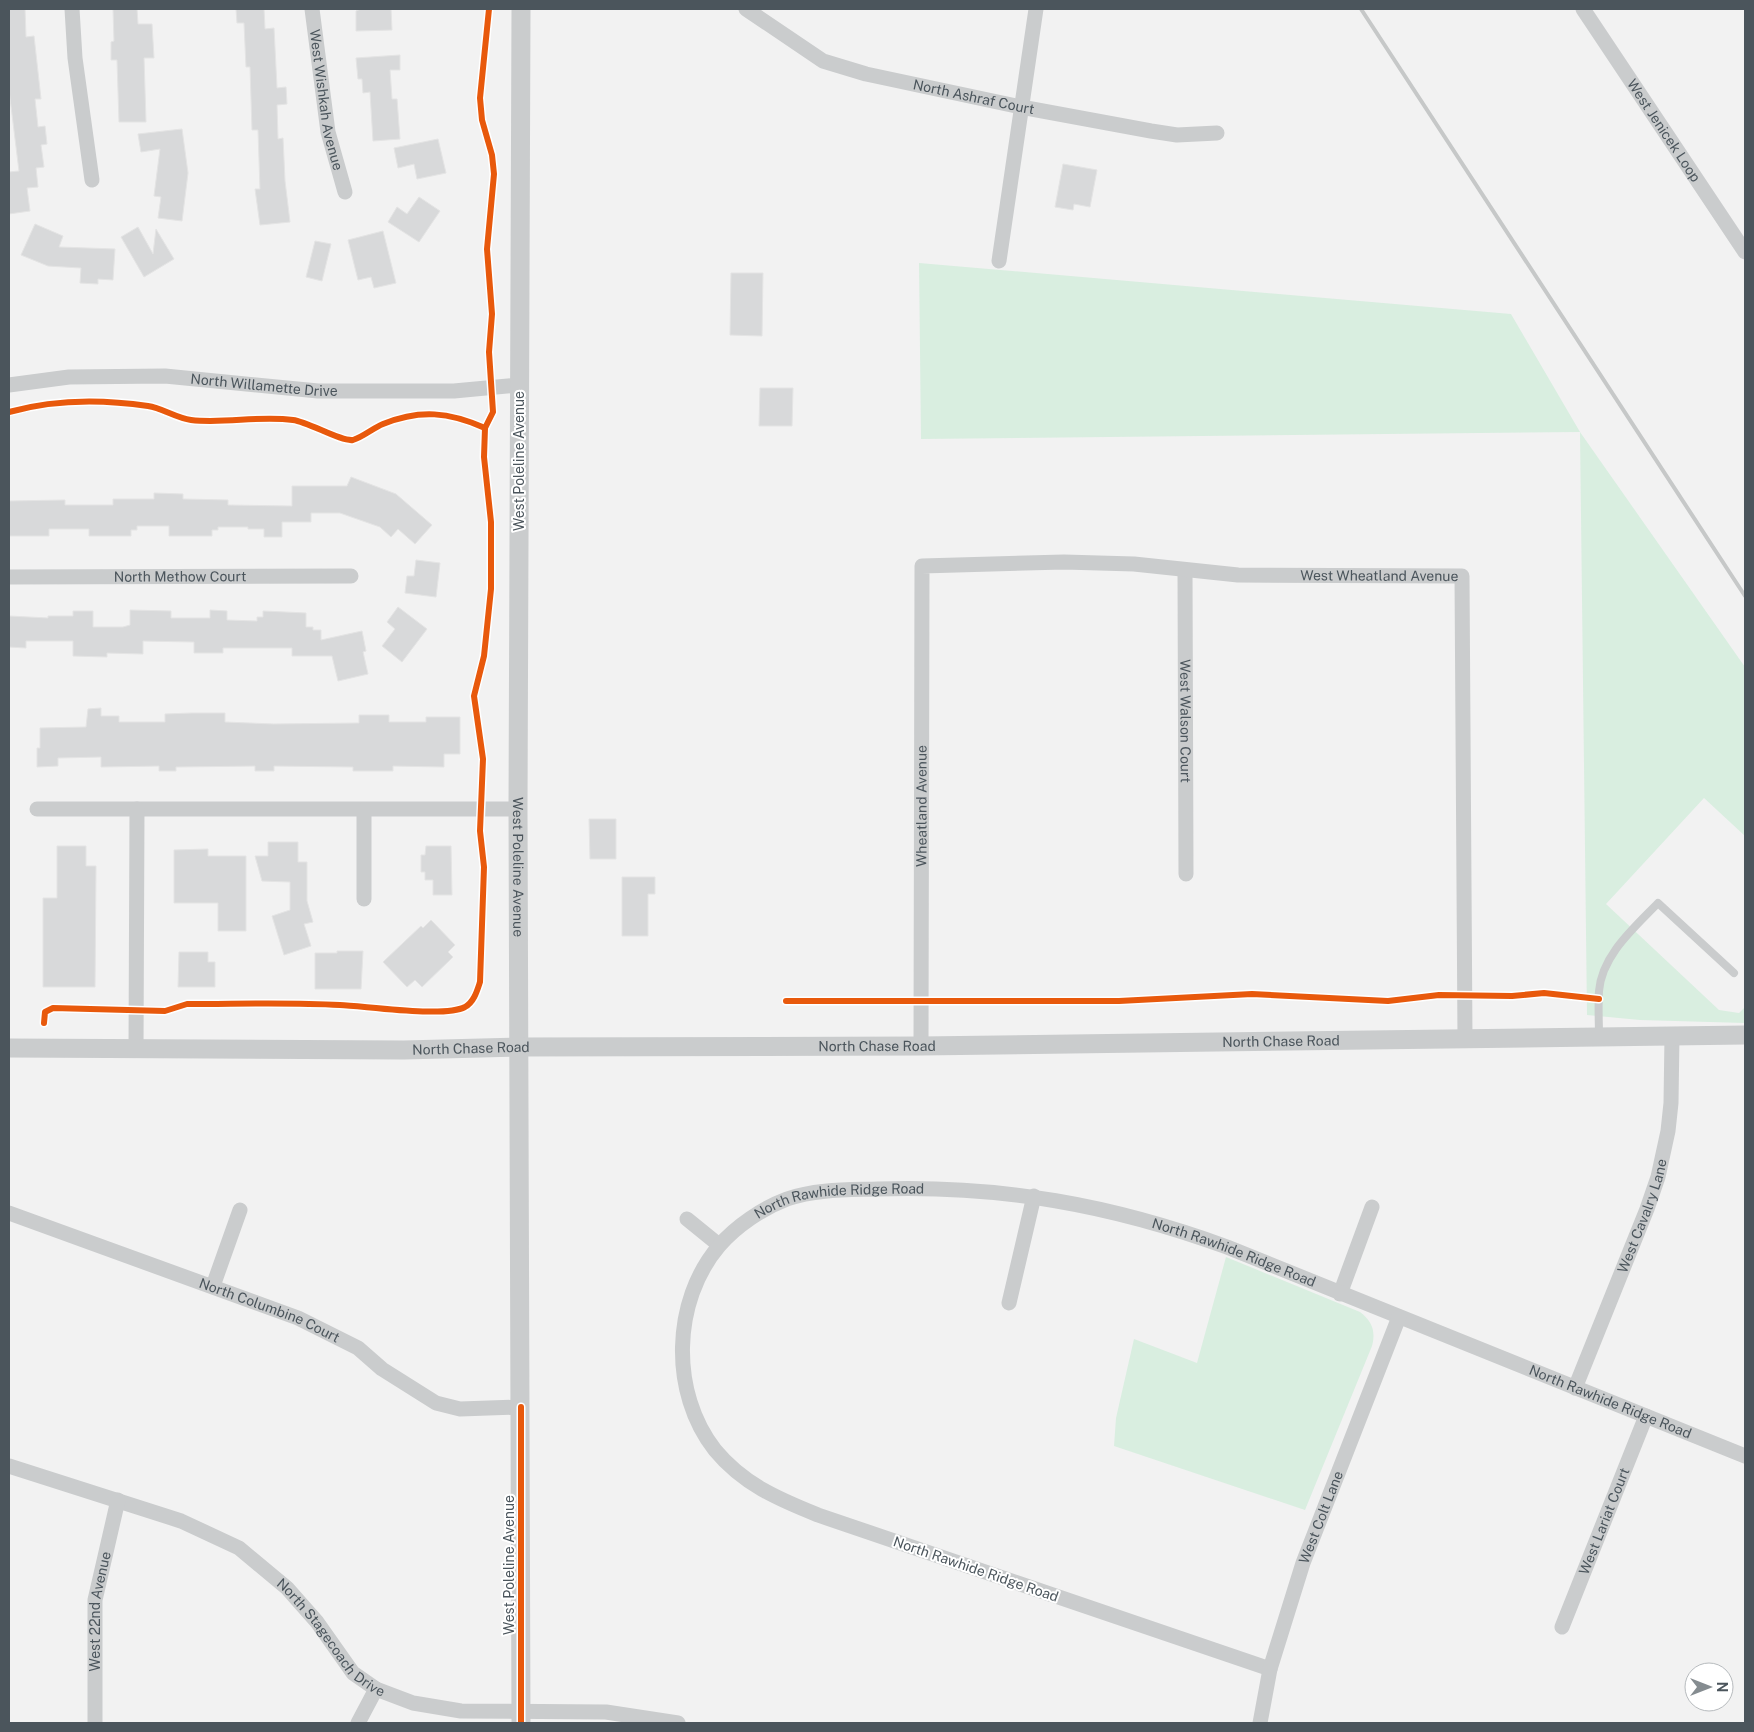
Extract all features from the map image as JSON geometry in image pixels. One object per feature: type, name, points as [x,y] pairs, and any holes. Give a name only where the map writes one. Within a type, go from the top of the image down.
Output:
[{"type":"street","points":[[72,9],[76,58],[92,180]]},
{"type":"street","name":"West Wishkah Avenue","points":[[312,9],[328,132],[345,192]]},
{"type":"street","name":"West Poleline Avenue","points":[[521,9],[518,1047],[522,1717]]},
{"type":"street","name":"North Ashraf Court","points":[[746,9],[823,61],[866,74],[1151,132],[1176,135],[1217,133]]},
{"type":"street","points":[[999,261],[1036,9]]},
{"type":"street","name":"West Jenicek Loop","points":[[1583,9],[1745,252]]},
{"type":"street","name":"North Willamette Drive","points":[[9,385],[69,377],[165,376],[318,391],[454,391],[519,385]]},
{"type":"street","name":"West Wheatland Avenue","points":[[922,566],[1064,562],[1134,564],[1185,570],[1281,576],[1462,576],[1465,1040]]},
{"type":"street","name":"Wheatland Avenue","points":[[921,1046],[922,566]]},
{"type":"street","name":"West Walson Court","points":[[1185,570],[1186,874]]},
{"type":"street","name":"North Methow Court","points":[[9,577],[351,576]]},
{"type":"street","points":[[37,809],[518,809]]},
{"type":"street","points":[[136,1049],[137,809]]},
{"type":"street","points":[[364,810],[364,899]]},
{"type":"street","name":"North Chase Road","points":[[9,1048],[404,1050],[518,1047],[921,1046],[1465,1040],[1745,1035]]},
{"type":"street","name":"West Cavalry Lane","points":[[1575,1388],[1658,1177],[1668,1131],[1671,1103],[1672,1036]]},
{"type":"street","name":"North Rawhide Ridge Road","points":[[1270,1669],[818,1514],[774,1498],[756,1488],[716,1451],[707,1438],[691,1404],[684,1375],[683,1343],[687,1310],[696,1282],[719,1245],[753,1217],[788,1199],[812,1193],[908,1188],[985,1191],[1034,1196],[1094,1207],[1195,1236],[1745,1456]]},
{"type":"street","points":[[1009,1303],[1034,1196]]},
{"type":"street","points":[[1340,1294],[1372,1207]]},
{"type":"street","points":[[213,1286],[240,1210]]},
{"type":"street","name":"North Columbine Court","points":[[9,1213],[298,1318],[358,1348],[382,1369],[436,1403],[460,1409],[521,1407]]},
{"type":"street","points":[[687,1219],[719,1245]]},
{"type":"street","name":"West Colt Lane","points":[[1260,1723],[1270,1669],[1303,1562],[1399,1317]]},
{"type":"street","name":"West Lariat Court","points":[[1562,1627],[1646,1416]]},
{"type":"street","name":"North Stagecoach Drive","points":[[9,1466],[181,1521],[238,1548],[287,1588],[317,1622],[353,1673],[376,1689],[413,1703],[461,1711],[522,1717],[606,1712],[678,1723]]},
{"type":"street","name":"West 22nd Avenue","points":[[95,1723],[95,1600],[118,1500]]},
{"type":"street","points":[[358,1723],[376,1689]]},
{"type":"lane","points":[[1599,1037],[1599,991],[1602,974],[1615,950],[1658,903],[1734,973]]},
{"type":"green space","points":[[919,263],[1511,314],[1580,432],[921,439]]},
{"type":"green space","points":[[1580,432],[1745,667],[1745,836],[1704,798],[1606,904],[1719,1010],[1739,1013],[1745,1007],[1745,1023],[1640,1020],[1587,1015]]},
{"type":"green space","points":[[1226,1257],[1360,1312],[1368,1319],[1372,1327],[1374,1336],[1372,1346],[1305,1510],[1114,1446],[1116,1418],[1134,1339],[1197,1363]]},
{"type":"building","points":[[9,9],[25,9],[26,37],[34,36],[41,99],[35,99],[38,127],[45,126],[47,144],[41,145],[44,167],[36,168],[38,187],[27,188],[30,211],[9,214],[9,172],[19,171],[9,90]]},
{"type":"building","points":[[113,9],[137,9],[138,24],[152,24],[154,58],[144,58],[146,122],[119,122],[117,60],[111,60],[111,42],[114,41]]},
{"type":"building","points":[[236,9],[264,9],[265,29],[274,28],[277,88],[286,87],[287,104],[277,105],[278,139],[283,138],[285,181],[290,222],[260,225],[255,189],[260,189],[258,130],[252,130],[250,67],[246,67],[244,23],[237,23]]},
{"type":"building","points":[[361,9],[391,9],[392,30],[356,31],[356,11]]},
{"type":"building","points":[[400,55],[400,70],[390,70],[392,99],[397,99],[400,139],[373,141],[370,92],[363,93],[362,79],[358,79],[356,58]]},
{"type":"building","points":[[182,129],[188,173],[182,221],[158,218],[161,197],[154,196],[160,149],[141,152],[138,134]]},
{"type":"building","points":[[438,139],[446,173],[417,179],[414,164],[398,168],[394,148]]},
{"type":"building","points":[[1063,164],[1097,170],[1090,207],[1074,204],[1073,210],[1055,207]]},
{"type":"building","points":[[419,197],[440,211],[419,242],[388,222],[397,207],[407,214]]},
{"type":"building","points":[[35,224],[63,236],[59,247],[115,249],[113,280],[98,279],[98,284],[80,283],[81,268],[48,266],[21,255]]},
{"type":"building","points":[[138,227],[153,254],[156,229],[174,259],[144,277],[121,237]]},
{"type":"building","points":[[383,231],[396,283],[374,288],[371,277],[358,280],[348,240]]},
{"type":"building","points":[[315,241],[331,244],[322,281],[306,277]]},
{"type":"building","points":[[731,273],[763,273],[762,336],[730,335]]},
{"type":"building","points":[[760,388],[793,388],[792,426],[759,426]]},
{"type":"building","points":[[351,477],[396,494],[432,525],[415,544],[398,529],[391,537],[380,527],[340,513],[311,513],[311,522],[282,522],[282,537],[264,537],[264,529],[248,529],[248,527],[218,527],[218,530],[212,530],[212,536],[169,536],[169,526],[137,526],[137,530],[131,530],[131,536],[89,536],[89,529],[49,529],[49,536],[9,536],[9,501],[65,500],[65,505],[113,505],[113,499],[154,499],[154,493],[183,494],[183,499],[228,500],[228,505],[292,506],[292,486],[347,486]]},
{"type":"building","points":[[416,560],[440,563],[436,597],[405,593],[407,576],[414,576]]},
{"type":"building","points":[[398,607],[427,629],[402,662],[382,646],[395,629],[387,622]]},
{"type":"building","points":[[130,610],[171,611],[171,618],[210,618],[210,610],[227,611],[227,620],[257,621],[257,617],[263,617],[263,611],[306,613],[306,627],[313,627],[313,630],[321,630],[321,640],[362,631],[366,651],[363,652],[368,674],[338,681],[332,656],[292,656],[292,648],[223,648],[223,653],[194,653],[194,642],[143,641],[143,654],[107,653],[107,657],[73,656],[73,641],[26,641],[26,648],[9,647],[9,616],[48,618],[48,616],[73,616],[73,611],[93,611],[93,627],[123,627],[130,625]]},
{"type":"building","points":[[101,708],[101,716],[119,716],[119,722],[165,722],[165,714],[192,713],[225,713],[225,722],[274,724],[359,723],[359,715],[389,715],[389,722],[426,722],[426,717],[460,717],[460,754],[444,754],[444,767],[393,766],[393,771],[353,771],[353,767],[274,766],[274,771],[255,771],[255,766],[176,767],[176,771],[159,771],[159,766],[101,767],[101,757],[58,758],[58,766],[37,767],[37,748],[40,748],[40,728],[86,727],[88,709]]},
{"type":"building","points":[[589,819],[616,819],[616,859],[590,859]]},
{"type":"building","points":[[268,842],[298,842],[298,862],[307,862],[307,901],[313,922],[304,924],[311,946],[284,955],[272,916],[290,910],[290,882],[262,881],[255,856],[268,856]]},
{"type":"building","points":[[57,846],[86,846],[86,866],[96,866],[95,987],[43,987],[43,898],[57,898]]},
{"type":"building","points":[[426,846],[451,846],[452,895],[433,895],[433,880],[425,880],[425,872],[421,872],[421,855],[425,855]]},
{"type":"building","points":[[208,849],[208,856],[246,856],[246,931],[218,931],[218,903],[174,903],[174,850]]},
{"type":"building","points":[[622,877],[655,877],[655,894],[648,894],[648,936],[622,936]]},
{"type":"building","points":[[431,920],[455,945],[448,952],[453,957],[422,987],[415,980],[407,987],[383,962],[421,926],[423,928]]},
{"type":"building","points":[[337,951],[363,951],[361,989],[315,989],[315,953],[337,953]]},
{"type":"building","points":[[179,952],[208,952],[208,962],[215,962],[215,987],[178,987]]},
{"type":"railway","points":[[1361,9],[1745,596]]},
{"type":"cycle path","points":[[44,1023],[45,1012],[53,1008],[165,1011],[187,1004],[283,1003],[423,1011],[455,1010],[465,1007],[471,1002],[476,993],[480,982],[484,867],[480,831],[483,759],[474,696],[484,656],[491,589],[491,522],[484,457],[485,428],[493,412],[489,352],[492,314],[487,249],[494,174],[492,155],[482,120],[480,98],[489,9]]},
{"type":"cycle path","points":[[9,412],[61,403],[113,402],[153,407],[191,420],[217,421],[268,418],[293,420],[348,440],[353,440],[383,424],[397,419],[422,414],[447,416],[485,428]]},
{"type":"cycle path","points":[[786,1001],[1119,1001],[1252,994],[1388,1001],[1439,995],[1512,996],[1544,993],[1599,999]]},
{"type":"cycle path","points":[[521,1407],[521,1723]]}]
